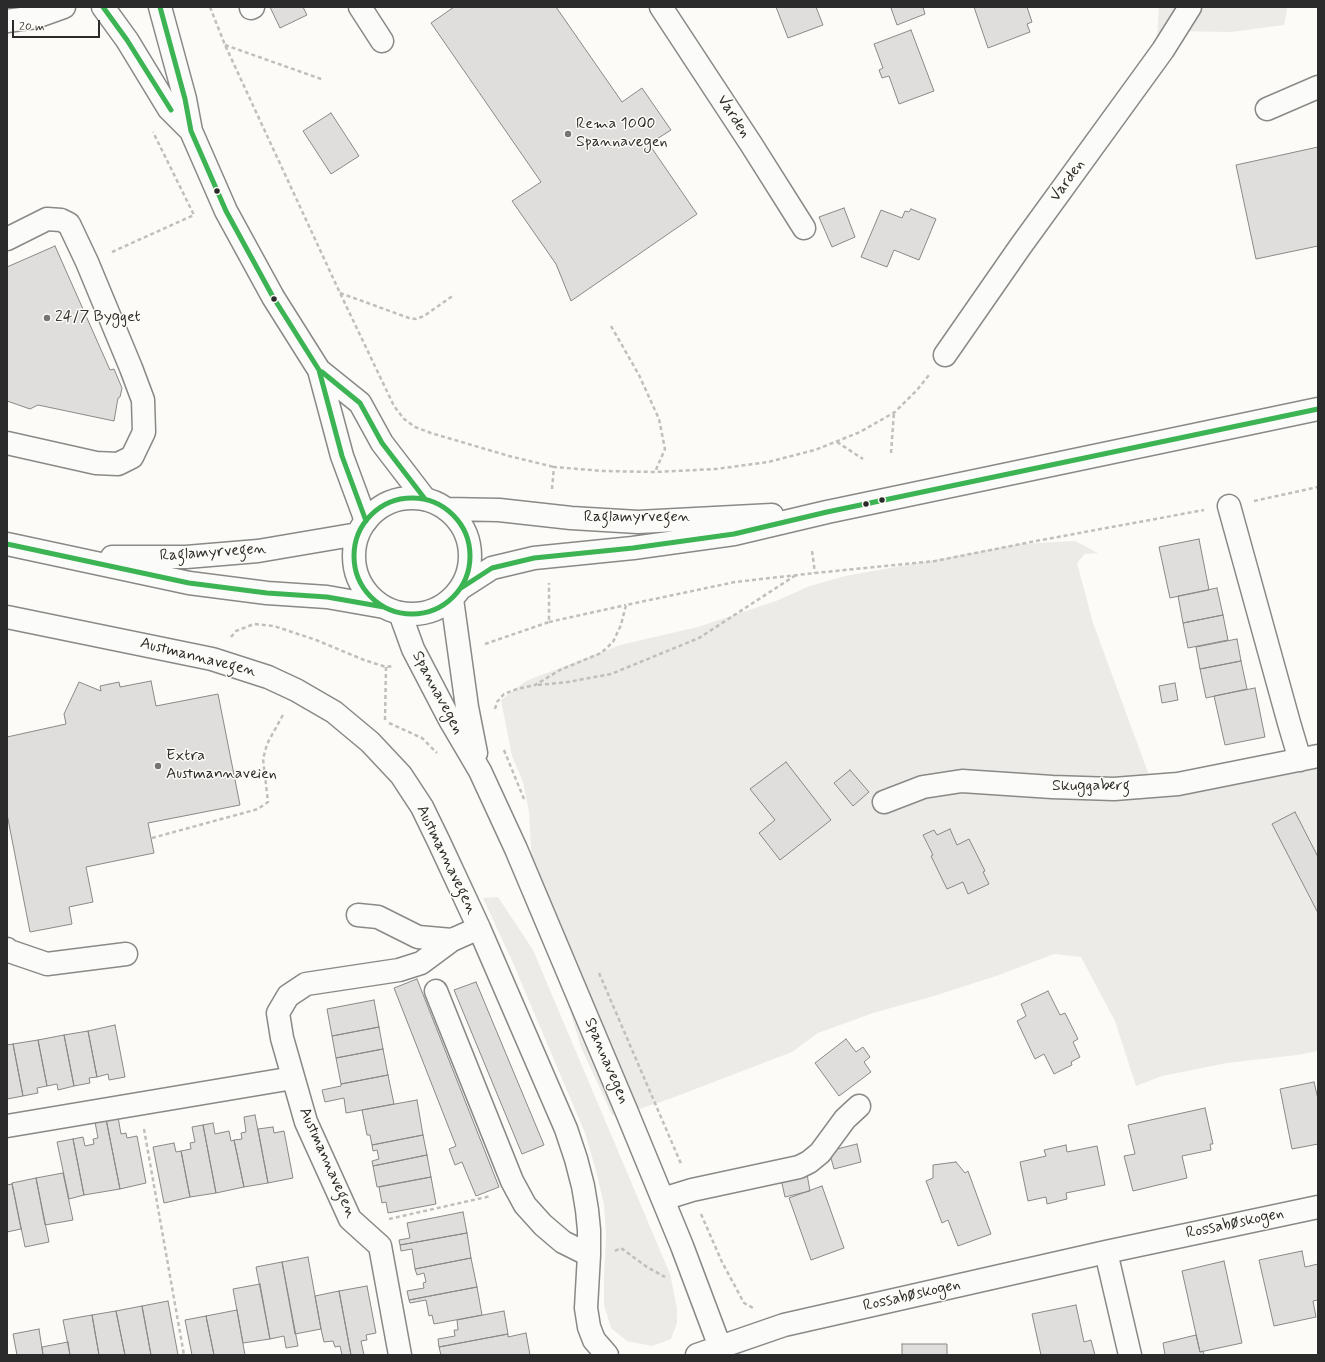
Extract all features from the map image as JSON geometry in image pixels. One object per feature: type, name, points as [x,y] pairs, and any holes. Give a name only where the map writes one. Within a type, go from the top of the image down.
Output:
[{"type":"main road","points":[[7,12],[13,7]]},
{"type":"main road","points":[[7,21],[36,17],[64,7]]},
{"type":"main road","points":[[103,7],[127,40],[169,108],[191,132]]},
{"type":"main road","points":[[160,7],[185,99],[191,132],[226,210],[274,297],[319,370],[362,527]]},
{"type":"main road","name":"Varden","points":[[661,7],[804,228]]},
{"type":"main road","name":"Varden","points":[[945,354],[1020,247],[1163,50],[1190,7]]},
{"type":"main road","points":[[368,10],[382,41]]},
{"type":"main road","points":[[1267,109],[1318,87]]},
{"type":"main road","points":[[7,239],[47,219],[61,220],[69,224],[87,262],[143,400],[144,432],[132,457],[118,464],[96,463],[7,443]]},
{"type":"main road","points":[[319,370],[360,403],[382,443],[425,499]]},
{"type":"main road","name":"Raglamyrvegen","points":[[456,593],[492,568],[534,558],[633,548],[734,534],[827,512],[1318,409]]},
{"type":"main road","points":[[408,498],[425,499],[446,509],[459,521],[467,537],[471,555],[468,572],[456,593],[437,609],[419,614],[392,610],[370,597],[361,583],[355,567],[354,550],[362,527],[378,509],[392,501],[408,498]]},
{"type":"main road","name":"Skuggaberg","points":[[884,802],[923,787],[962,781],[1052,787],[1114,789],[1178,784],[1309,758],[1289,723],[1229,506]]},
{"type":"main road","name":"Raglamyrvegen","points":[[446,509],[500,510],[571,518],[638,522],[827,512]]},
{"type":"main road","name":"Raglamyrvegen","points":[[67,558],[186,557],[230,554],[258,551],[362,527]]},
{"type":"main road","name":"Raglamyrvegen","points":[[7,544],[189,583],[267,593],[327,597],[392,610]]},
{"type":"main road","name":"Spannavegen","points":[[456,593],[467,707],[480,771]]},
{"type":"main road","name":"Spannavegen","points":[[392,610],[450,720],[480,771],[516,849],[663,1199],[721,1351]]},
{"type":"main road","name":"Austmannavegen","points":[[7,617],[212,659],[268,677],[296,690],[334,712],[370,742],[401,775],[422,807],[479,928],[566,1129],[576,1159],[587,1210],[589,1254],[586,1308],[589,1327],[594,1340],[607,1355]]},
{"type":"main road","points":[[358,915],[378,917],[418,937],[452,940]]},
{"type":"main road","name":"Austmannavegen","points":[[400,1355],[380,1246],[350,1219],[306,1122],[282,1038],[278,1013],[288,996],[306,984],[399,970],[421,963],[452,940],[479,928]]},
{"type":"main road","points":[[7,949],[47,964],[126,954]]},
{"type":"main road","points":[[436,991],[512,1181],[525,1205],[543,1225],[564,1242],[589,1254]]},
{"type":"main road","points":[[7,1126],[293,1078]]},
{"type":"main road","points":[[663,1199],[692,1190],[799,1167],[809,1162],[820,1152],[844,1119],[859,1106]]},
{"type":"main road","name":"Rossabøskogen","points":[[721,1351],[766,1331],[784,1325],[1106,1252],[1318,1207]]},
{"type":"main road","points":[[1106,1252],[1130,1355]]},
{"type":"main road","points":[[697,1355],[721,1351]]},
{"type":"path","points":[[210,7],[225,45],[394,406],[404,419],[415,427],[430,433],[554,467],[603,471],[655,472],[716,469],[768,462],[815,450],[836,442],[860,432],[894,412],[917,390],[945,354]]},
{"type":"path","points":[[225,45],[324,80]]},
{"type":"path","points":[[87,262],[194,215],[152,131]]},
{"type":"path","points":[[340,292],[409,318],[416,319],[424,316],[454,295]]},
{"type":"path","points":[[611,326],[639,376],[659,419],[665,449],[655,472]]},
{"type":"path","points":[[891,453],[894,412]]},
{"type":"path","points":[[836,442],[863,460]]},
{"type":"path","points":[[552,491],[554,467]]},
{"type":"path","points":[[482,645],[548,622],[735,582],[935,562],[1036,541],[1229,506],[1318,488]]},
{"type":"path","points":[[812,551],[815,573]]},
{"type":"path","points":[[494,713],[497,702],[504,694],[517,689],[611,674],[699,638],[797,575]]},
{"type":"path","points":[[548,622],[549,582]]},
{"type":"path","points":[[535,685],[560,670],[601,653],[614,642],[622,625],[626,605]]},
{"type":"path","points":[[212,659],[236,631],[254,624],[274,626],[316,640],[364,660],[386,667],[397,665]]},
{"type":"path","points":[[385,721],[386,667]]},
{"type":"path","points":[[152,838],[258,809],[268,802],[264,759],[267,744],[296,690]]},
{"type":"path","points":[[501,744],[526,802]]},
{"type":"path","points":[[597,968],[664,1120],[722,1262],[744,1303],[757,1310],[766,1331]]},
{"type":"path","points":[[140,1103],[184,1355]]},
{"type":"path","points":[[357,1226],[487,1197],[515,1187]]},
{"type":"path","points":[[589,1254],[607,1254],[622,1248],[647,1267],[666,1278]]},
{"type":"shaded area","points":[[1159,7],[1287,7],[1287,11],[1284,25],[1231,32],[1170,31],[1157,36]]},
{"type":"shaded area","points":[[1075,541],[1098,553],[1085,554],[1077,563],[1093,623],[1150,778],[1318,756],[1318,1051],[1297,1055],[1227,1063],[1162,1076],[1136,1086],[1115,1021],[1081,957],[1054,954],[999,975],[934,996],[873,1013],[818,1033],[792,1052],[672,1098],[624,1114],[612,1115],[581,1047],[560,978],[535,917],[529,812],[523,782],[512,756],[501,700],[526,681],[620,645],[698,627],[776,601],[810,586],[845,576],[1019,544]]},
{"type":"shaded area","points":[[498,897],[533,950],[670,1274],[677,1308],[677,1323],[671,1339],[652,1346],[627,1341],[611,1328],[604,1305],[606,1237],[604,1205],[596,1171],[585,1133],[513,963],[483,898]]},
{"type":"building","points":[[270,7],[303,7],[307,15],[280,28]]},
{"type":"building","points":[[454,7],[556,7],[622,102],[642,88],[671,130],[649,144],[697,214],[571,301],[556,264],[512,201],[541,182],[431,23]]},
{"type":"building","points":[[776,7],[816,7],[823,25],[788,38]]},
{"type":"building","points":[[923,7],[925,14],[897,25],[891,8]]},
{"type":"building","points":[[974,7],[1027,7],[1032,22],[1027,24],[1030,32],[988,48]]},
{"type":"building","points":[[911,30],[934,91],[899,104],[889,76],[882,78],[879,70],[883,68],[874,44]]},
{"type":"building","points":[[331,113],[359,156],[331,174],[303,131]]},
{"type":"building","points":[[1318,147],[1318,246],[1256,259],[1236,165]]},
{"type":"building","points":[[844,208],[855,237],[832,247],[819,217]]},
{"type":"building","points":[[911,209],[936,219],[919,260],[894,250],[887,267],[861,257],[881,210],[902,218],[905,211],[909,212]]},
{"type":"building","name":"24/7 Bygget","points":[[55,246],[110,370],[114,369],[122,388],[120,397],[118,398],[114,421],[38,405],[30,409],[7,401],[7,267]]},
{"type":"building","points":[[1199,539],[1209,590],[1170,598],[1159,547]]},
{"type":"building","points":[[1217,588],[1223,615],[1183,623],[1178,596]]},
{"type":"building","points":[[1223,615],[1228,640],[1188,648],[1183,623]]},
{"type":"building","points":[[1237,639],[1241,661],[1200,669],[1196,647]]},
{"type":"building","points":[[1241,661],[1247,689],[1206,698],[1200,669]]},
{"type":"building","points":[[151,681],[156,706],[218,694],[240,805],[148,823],[154,853],[86,867],[93,902],[69,907],[72,924],[30,932],[7,814],[7,737],[66,724],[64,714],[79,682],[101,691],[100,686],[119,682],[120,687]]},
{"type":"building","points":[[1175,683],[1178,700],[1162,703],[1159,686]]},
{"type":"building","points":[[1255,688],[1265,737],[1225,745],[1214,696]]},
{"type":"building","points":[[786,762],[831,820],[780,860],[759,833],[775,820],[750,789]]},
{"type":"building","points":[[850,770],[869,792],[853,806],[834,783]]},
{"type":"building","points":[[1295,812],[1318,857],[1318,913],[1272,824]]},
{"type":"building","points":[[950,829],[957,845],[969,839],[985,871],[983,872],[989,884],[968,894],[963,882],[947,889],[931,856],[933,855],[923,835],[934,830],[937,835]]},
{"type":"building","points":[[417,979],[499,1187],[476,1196],[462,1162],[455,1165],[449,1149],[456,1146],[394,988]]},
{"type":"building","points":[[476,982],[544,1145],[522,1154],[454,990]]},
{"type":"building","points":[[1048,991],[1060,1015],[1065,1013],[1078,1039],[1073,1042],[1080,1057],[1071,1062],[1072,1065],[1054,1074],[1044,1054],[1035,1059],[1017,1021],[1026,1016],[1021,1004]]},
{"type":"building","points":[[374,1000],[379,1027],[332,1036],[327,1009]]},
{"type":"building","points":[[115,1025],[125,1077],[109,1080],[108,1074],[97,1077],[88,1031]]},
{"type":"building","points":[[379,1027],[383,1049],[336,1058],[332,1036]]},
{"type":"building","points":[[88,1031],[97,1077],[89,1078],[90,1083],[74,1086],[64,1035]]},
{"type":"building","points":[[64,1035],[74,1086],[58,1090],[57,1084],[47,1086],[38,1040]]},
{"type":"building","points":[[846,1039],[856,1052],[863,1047],[870,1057],[864,1062],[871,1072],[839,1096],[815,1063]]},
{"type":"building","points":[[38,1040],[47,1086],[37,1088],[38,1093],[23,1096],[13,1044]]},
{"type":"building","points":[[13,1044],[23,1096],[7,1099],[7,1045]]},
{"type":"building","points":[[383,1049],[388,1075],[341,1084],[336,1058]]},
{"type":"building","points":[[388,1075],[394,1104],[346,1113],[344,1098],[325,1102],[322,1090],[341,1086],[341,1084]]},
{"type":"building","points":[[1314,1082],[1318,1099],[1318,1144],[1292,1149],[1280,1089]]},
{"type":"building","points":[[417,1100],[423,1135],[372,1145],[370,1135],[367,1135],[362,1110]]},
{"type":"building","points":[[1205,1108],[1213,1144],[1210,1144],[1211,1150],[1182,1156],[1187,1178],[1133,1191],[1124,1156],[1135,1154],[1128,1125]]},
{"type":"building","points":[[255,1115],[268,1183],[244,1187],[234,1140],[242,1139],[241,1133],[246,1132],[244,1117]]},
{"type":"building","points":[[118,1117],[121,1134],[126,1133],[127,1138],[137,1136],[146,1183],[120,1189],[106,1119]]},
{"type":"building","points":[[106,1119],[120,1189],[84,1195],[73,1139],[83,1137],[85,1146],[94,1144],[93,1139],[98,1138],[95,1122]]},
{"type":"building","points":[[213,1123],[215,1134],[229,1131],[231,1141],[234,1140],[244,1187],[216,1193],[203,1125]]},
{"type":"building","points":[[203,1125],[216,1193],[190,1197],[181,1151],[191,1149],[190,1143],[195,1142],[192,1127]]},
{"type":"building","points":[[273,1127],[274,1133],[284,1131],[293,1178],[268,1183],[258,1129]]},
{"type":"building","points":[[423,1135],[427,1155],[373,1166],[372,1161],[379,1159],[377,1150],[373,1151],[372,1145]]},
{"type":"building","points":[[73,1139],[84,1195],[69,1199],[57,1142]]},
{"type":"building","points":[[174,1143],[176,1152],[181,1151],[190,1197],[164,1203],[153,1147]]},
{"type":"building","points":[[857,1144],[861,1162],[834,1169],[829,1151]]},
{"type":"building","points":[[1066,1145],[1067,1152],[1097,1146],[1105,1185],[1066,1193],[1067,1199],[1047,1204],[1046,1197],[1028,1201],[1020,1162],[1046,1156],[1044,1150]]},
{"type":"building","points":[[427,1155],[431,1177],[377,1187],[373,1166]]},
{"type":"building","points":[[956,1162],[965,1173],[968,1171],[991,1234],[958,1246],[948,1220],[942,1223],[926,1181],[933,1178],[933,1165]]},
{"type":"building","points":[[63,1173],[73,1220],[45,1225],[36,1178]]},
{"type":"building","points":[[807,1174],[810,1191],[785,1197],[781,1179]]},
{"type":"building","points":[[431,1177],[436,1204],[388,1213],[386,1202],[382,1203],[379,1187]]},
{"type":"building","points":[[36,1178],[49,1242],[25,1247],[12,1183]]},
{"type":"building","points":[[12,1184],[21,1229],[7,1232],[7,1185]]},
{"type":"building","points":[[822,1186],[844,1248],[811,1260],[789,1198]]},
{"type":"building","points":[[463,1212],[467,1233],[400,1245],[399,1240],[410,1238],[407,1223]]},
{"type":"building","points":[[467,1233],[471,1258],[415,1269],[412,1249],[401,1251],[400,1245]]},
{"type":"building","points":[[1302,1251],[1305,1267],[1318,1264],[1318,1300],[1313,1301],[1316,1317],[1274,1326],[1259,1260]]},
{"type":"building","points":[[308,1257],[321,1329],[295,1334],[282,1262]]},
{"type":"building","points":[[471,1258],[477,1287],[409,1300],[407,1291],[424,1288],[423,1283],[426,1282],[424,1273],[417,1275],[415,1269]]},
{"type":"building","points":[[1224,1261],[1242,1343],[1200,1352],[1182,1271]]},
{"type":"building","points":[[282,1262],[298,1346],[286,1348],[284,1336],[270,1339],[256,1267]]},
{"type":"building","points":[[260,1284],[270,1339],[243,1343],[233,1289]]},
{"type":"building","points":[[367,1286],[376,1333],[366,1335],[367,1340],[361,1341],[364,1355],[351,1355],[339,1291]]},
{"type":"building","points":[[477,1287],[482,1315],[434,1324],[432,1315],[429,1316],[426,1300],[410,1303],[409,1300]]},
{"type":"building","points":[[339,1291],[351,1355],[342,1355],[340,1346],[335,1347],[333,1341],[324,1342],[321,1329],[315,1296]]},
{"type":"building","points":[[168,1301],[178,1355],[151,1355],[142,1306]]},
{"type":"building","points":[[1076,1305],[1084,1342],[1091,1340],[1095,1355],[1041,1355],[1032,1314]]},
{"type":"building","points":[[142,1306],[151,1355],[125,1355],[116,1311]]},
{"type":"building","points":[[237,1310],[245,1355],[214,1355],[206,1316]]},
{"type":"building","points":[[116,1311],[125,1355],[99,1355],[92,1315]]},
{"type":"building","points":[[504,1311],[508,1334],[439,1347],[438,1339],[455,1336],[454,1330],[458,1330],[457,1320]]},
{"type":"building","points":[[92,1315],[99,1355],[70,1355],[63,1320]]},
{"type":"building","points":[[206,1316],[214,1355],[192,1355],[185,1320]]},
{"type":"building","points":[[39,1329],[43,1355],[17,1355],[13,1334]]},
{"type":"building","points":[[526,1333],[530,1355],[441,1355],[439,1347],[508,1334],[508,1337]]},
{"type":"building","points":[[1196,1335],[1200,1352],[1203,1351],[1204,1355],[1165,1355],[1163,1343]]},
{"type":"building","points":[[68,1342],[70,1355],[43,1355],[42,1347]]},
{"type":"building","points":[[902,1344],[947,1344],[947,1355],[902,1355]]},
{"type":"transit line","points":[[103,7],[127,40],[171,110]]},
{"type":"transit line","points":[[160,7],[185,99],[191,131],[226,211],[273,297],[319,370],[342,456],[366,521]]},
{"type":"transit line","points":[[322,372],[360,403],[382,443],[425,499]]},
{"type":"transit line","points":[[461,588],[492,568],[534,558],[633,548],[734,534],[827,512],[1318,409]]},
{"type":"transit line","points":[[412,498],[423,499],[434,503],[453,515],[465,534],[469,545],[470,556],[469,567],[465,578],[453,597],[434,609],[423,613],[412,614],[401,613],[390,609],[371,597],[359,578],[355,567],[354,556],[355,545],[359,534],[371,515],[390,503],[401,499],[412,498]]},
{"type":"transit line","points":[[7,544],[189,583],[267,593],[327,597],[384,607]]},
{"type":"place","name":"Rema 1000 Spannavegen","points":[[568,134]]},
{"type":"place","name":"24/7 Bygget","points":[[47,318]]},
{"type":"place","name":"Extra Austmannaveien","points":[[158,766]]}]
